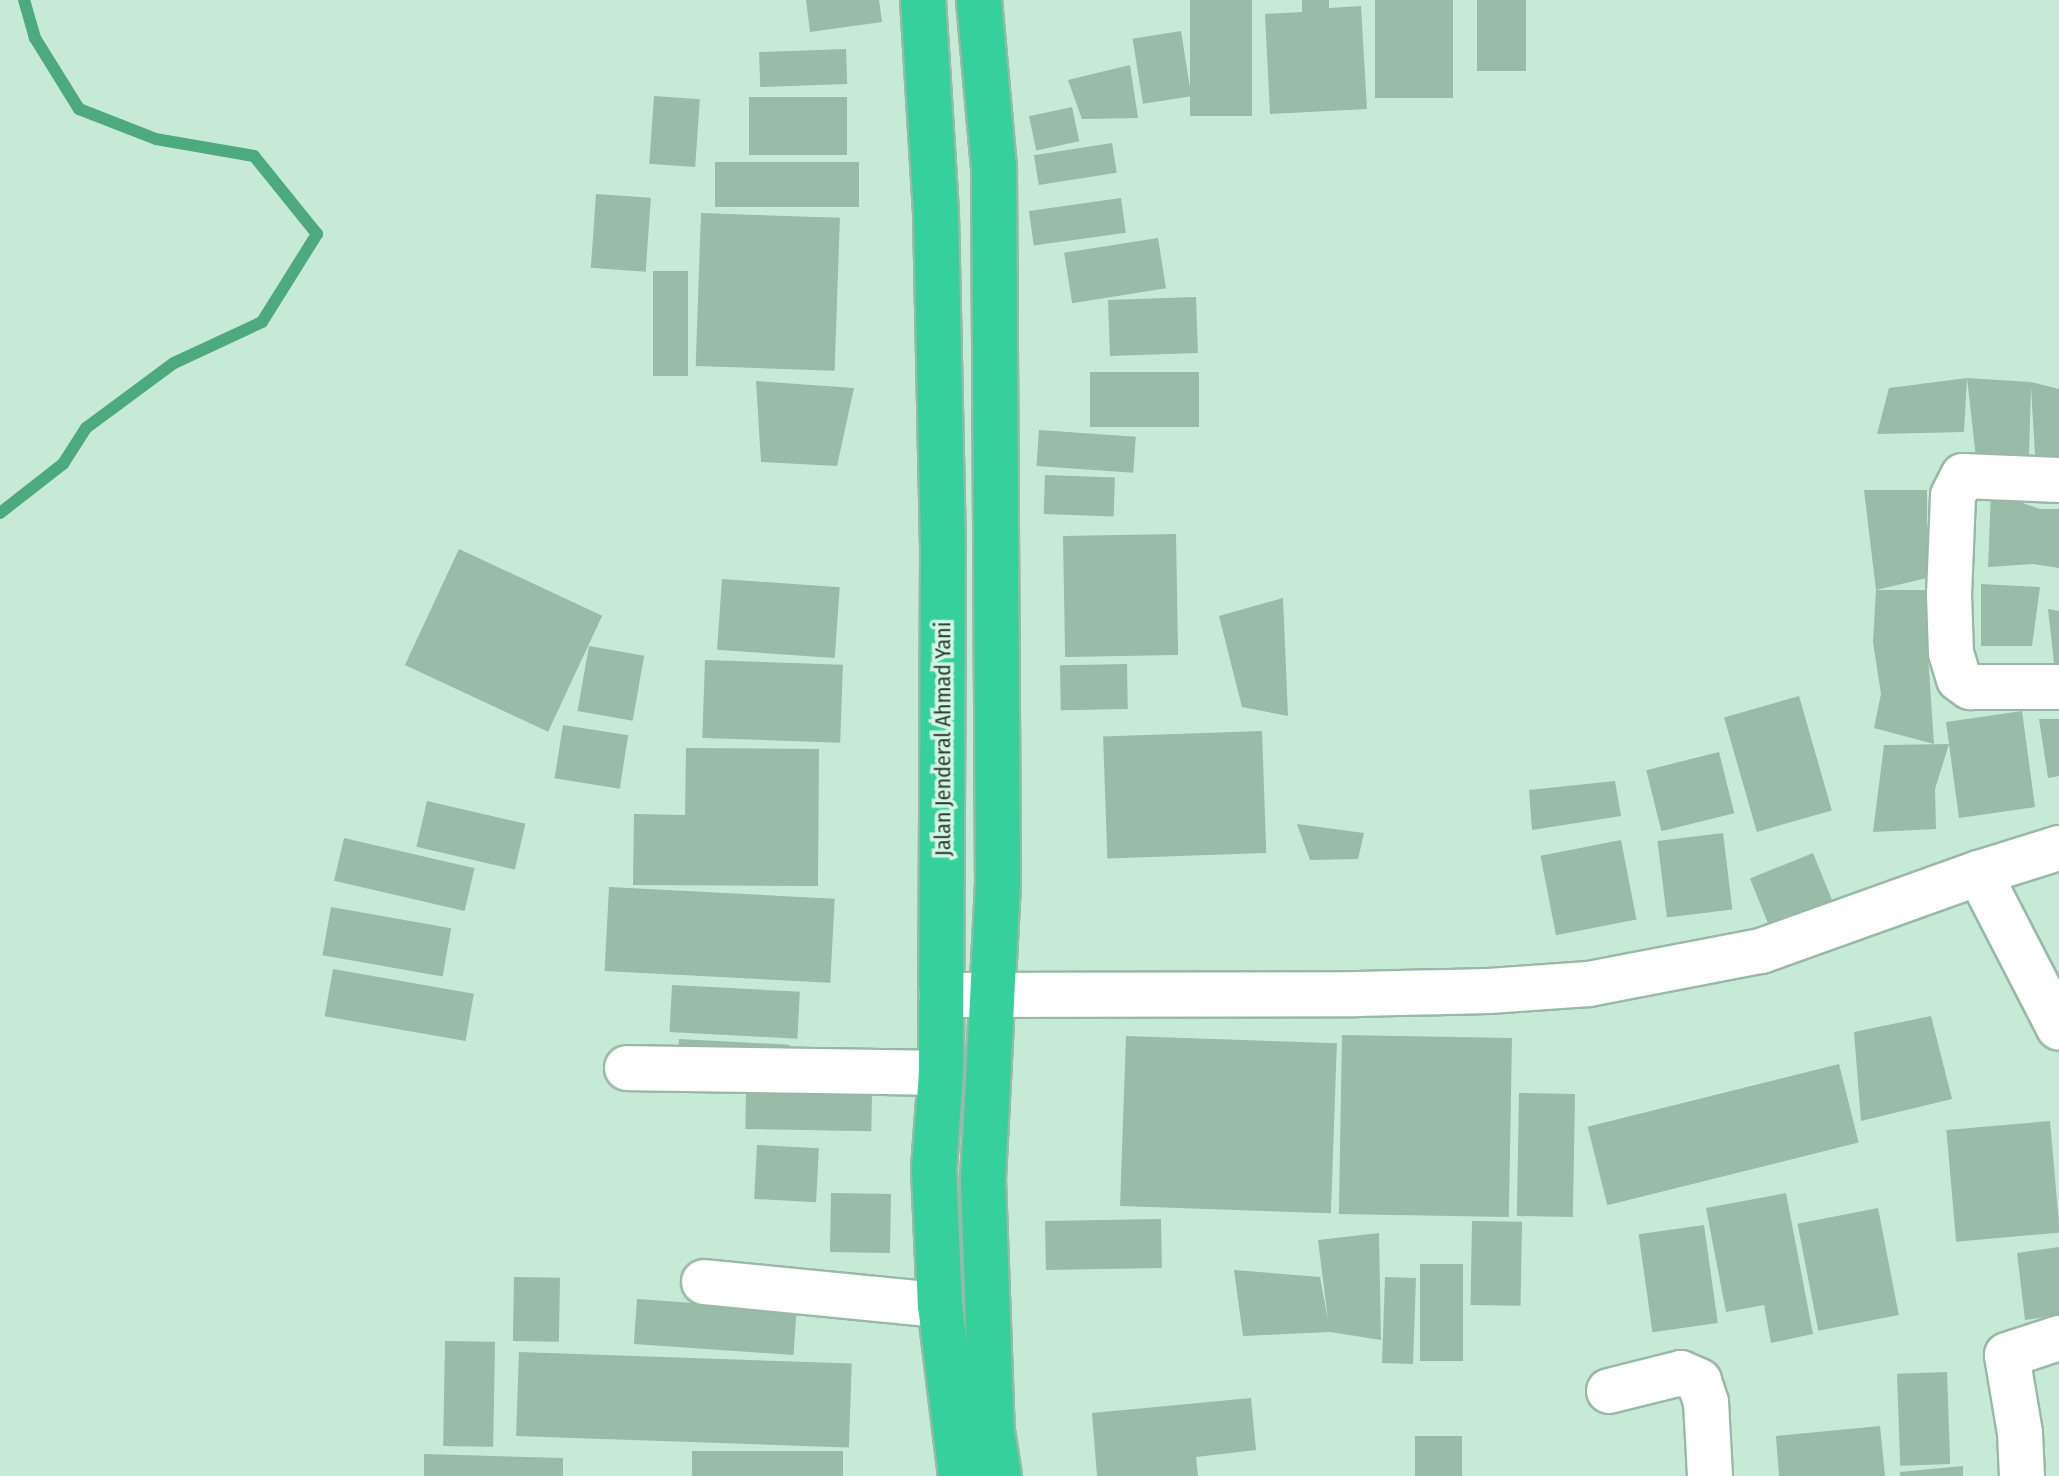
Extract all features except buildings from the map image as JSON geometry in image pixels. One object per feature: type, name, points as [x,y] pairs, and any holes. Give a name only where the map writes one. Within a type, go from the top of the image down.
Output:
[{"type":"highway","name":"Jalan Jenderal Ahmad Yani","points":[[923,0],[936,214],[943,552],[941,1073],[934,1169],[940,1305],[961,1476]]},
{"type":"highway","points":[[979,0],[994,168],[998,883],[983,1179],[992,1431],[999,1476]]},
{"type":"street","points":[[2059,480],[1963,476],[1953,496],[1949,594],[1951,653],[1959,679],[1970,687],[2059,687]]},
{"type":"street","points":[[941,995],[1475,992],[1589,984],[1761,951],[1979,873],[2059,848]]},
{"type":"street","points":[[1979,873],[2059,1028]]},
{"type":"street","points":[[627,1068],[941,1073]]},
{"type":"street","points":[[704,1282],[940,1305]]},
{"type":"street","points":[[2022,1476],[2020,1433],[2007,1355],[2059,1338]]},
{"type":"street","points":[[1609,1391],[1681,1373],[1699,1381],[1706,1402],[1710,1476]]},
{"type":"waterway","points":[[0,513],[63,464],[86,428],[174,363],[262,322],[317,234],[254,156],[156,139],[79,109],[35,38],[24,0]]}]
